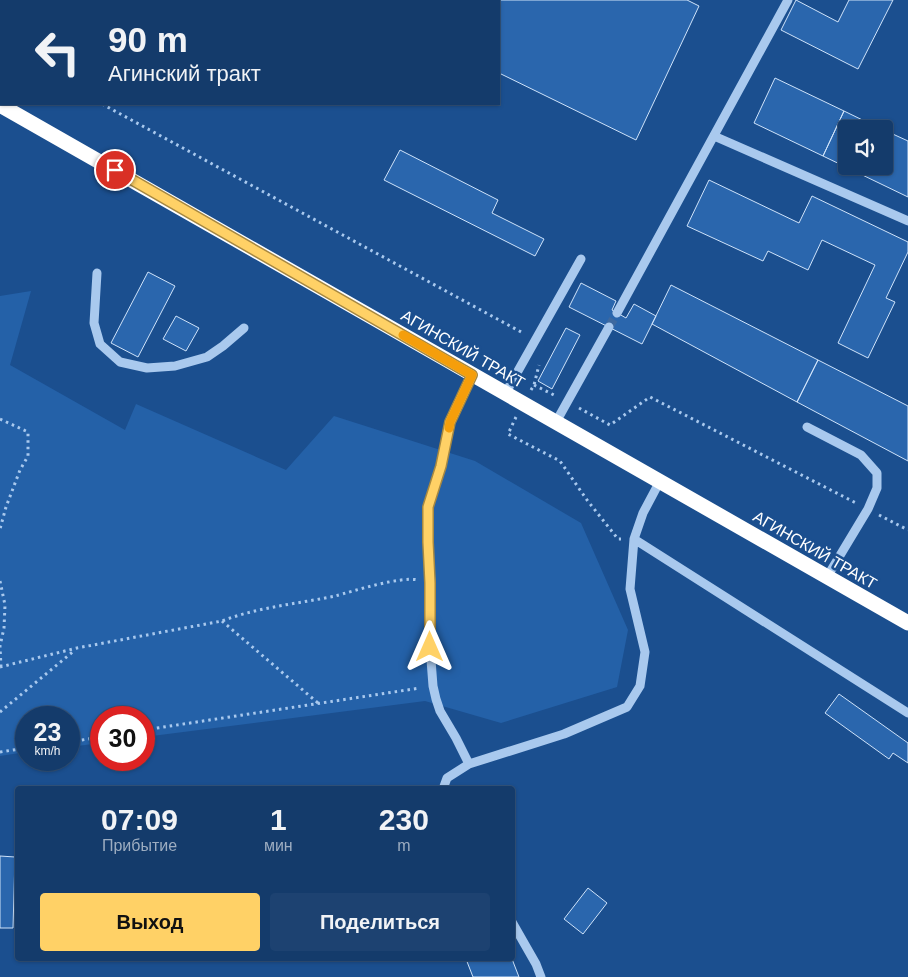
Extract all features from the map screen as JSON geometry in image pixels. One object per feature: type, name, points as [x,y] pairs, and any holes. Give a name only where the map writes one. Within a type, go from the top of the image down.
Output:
[{"type":"highway","name":"АГИНСКИЙ ТРАКТ","points":[[0,105],[908,623]]},
{"type":"street","points":[[617,313],[788,0]]},
{"type":"street","points":[[714,136],[908,220]]},
{"type":"street","points":[[505,394],[581,259]]},
{"type":"street","points":[[97,273],[94,323],[100,344],[120,362],[147,368],[175,366],[207,357],[244,328]]},
{"type":"street","points":[[556,422],[609,327]]},
{"type":"street","points":[[469,764],[440,711],[433,686],[430,647],[428,507],[441,466],[450,422],[472,375]]},
{"type":"street","points":[[807,427],[861,455],[877,473],[877,488],[868,509],[827,577]]},
{"type":"street","points":[[443,786],[447,778],[469,764],[564,734],[626,707],[640,686],[645,652],[630,589],[634,538],[643,513],[660,481]]},
{"type":"street","points":[[634,538],[908,713]]},
{"type":"street","points":[[515,927],[536,964],[541,977]]},
{"type":"path","points":[[104,105],[543,344],[534,385],[508,434],[560,461],[618,540]]},
{"type":"path","points":[[534,385],[610,425],[650,396],[908,530]]},
{"type":"path","points":[[0,419],[28,432],[28,456],[20,470],[6,507],[0,530]]},
{"type":"path","points":[[0,581],[5,606],[4,628],[0,646],[0,667],[77,648],[222,621],[260,610],[317,600],[396,581],[413,579],[430,583]]},
{"type":"path","points":[[222,621],[319,704]]},
{"type":"path","points":[[0,712],[77,648]]},
{"type":"path","points":[[155,728],[433,686]]},
{"type":"path","points":[[0,752],[15,750]]},
{"type":"shaded area","points":[[31,291],[10,365],[125,430],[136,404],[286,470],[334,416],[475,461],[581,523],[628,630],[617,687],[501,723],[425,701],[155,736],[155,706],[90,706],[90,744],[80,746],[80,706],[15,706],[15,754],[0,756],[0,296]]},
{"type":"building","points":[[500,0],[687,0],[699,6],[636,140],[500,73]]},
{"type":"building","points":[[796,0],[838,22],[849,0],[893,0],[858,69],[781,30]]},
{"type":"building","points":[[775,78],[844,111],[838,120],[823,156],[754,123]]},
{"type":"building","points":[[844,111],[862,120],[840,120]]},
{"type":"building","points":[[838,124],[838,163],[823,156]]},
{"type":"building","points":[[893,134],[908,141],[908,197],[862,175],[893,175]]},
{"type":"building","points":[[400,150],[498,200],[492,213],[544,239],[535,256],[384,180]]},
{"type":"building","points":[[709,180],[799,223],[812,196],[908,242],[908,252],[886,298],[895,302],[868,358],[838,343],[875,265],[822,240],[808,270],[768,251],[763,261],[687,226]]},
{"type":"building","points":[[148,272],[175,286],[138,357],[111,343]]},
{"type":"building","points":[[581,283],[616,301],[612,310],[626,318],[634,304],[656,316],[642,344],[569,307]]},
{"type":"building","points":[[671,285],[818,360],[797,402],[652,324]]},
{"type":"building","points":[[176,316],[199,328],[186,351],[163,339]]},
{"type":"building","points":[[566,328],[580,335],[552,389],[538,381]]},
{"type":"building","points":[[818,360],[908,406],[908,461],[797,402]]},
{"type":"building","points":[[839,694],[908,743],[908,763],[893,753],[889,759],[825,713]]},
{"type":"building","points":[[0,856],[15,857],[13,928],[0,928]]},
{"type":"building","points":[[588,888],[607,903],[583,934],[564,919]]},
{"type":"building","points":[[467,961],[513,961],[519,977],[473,977]]},
{"type":"tunnel","points":[[609,327],[617,313]]},
{"type":"slow traffic","points":[[403,335],[472,375],[449,428]]},
{"type":"route","points":[[115,170],[472,375],[450,422],[441,466],[428,507],[430,647]]}]
